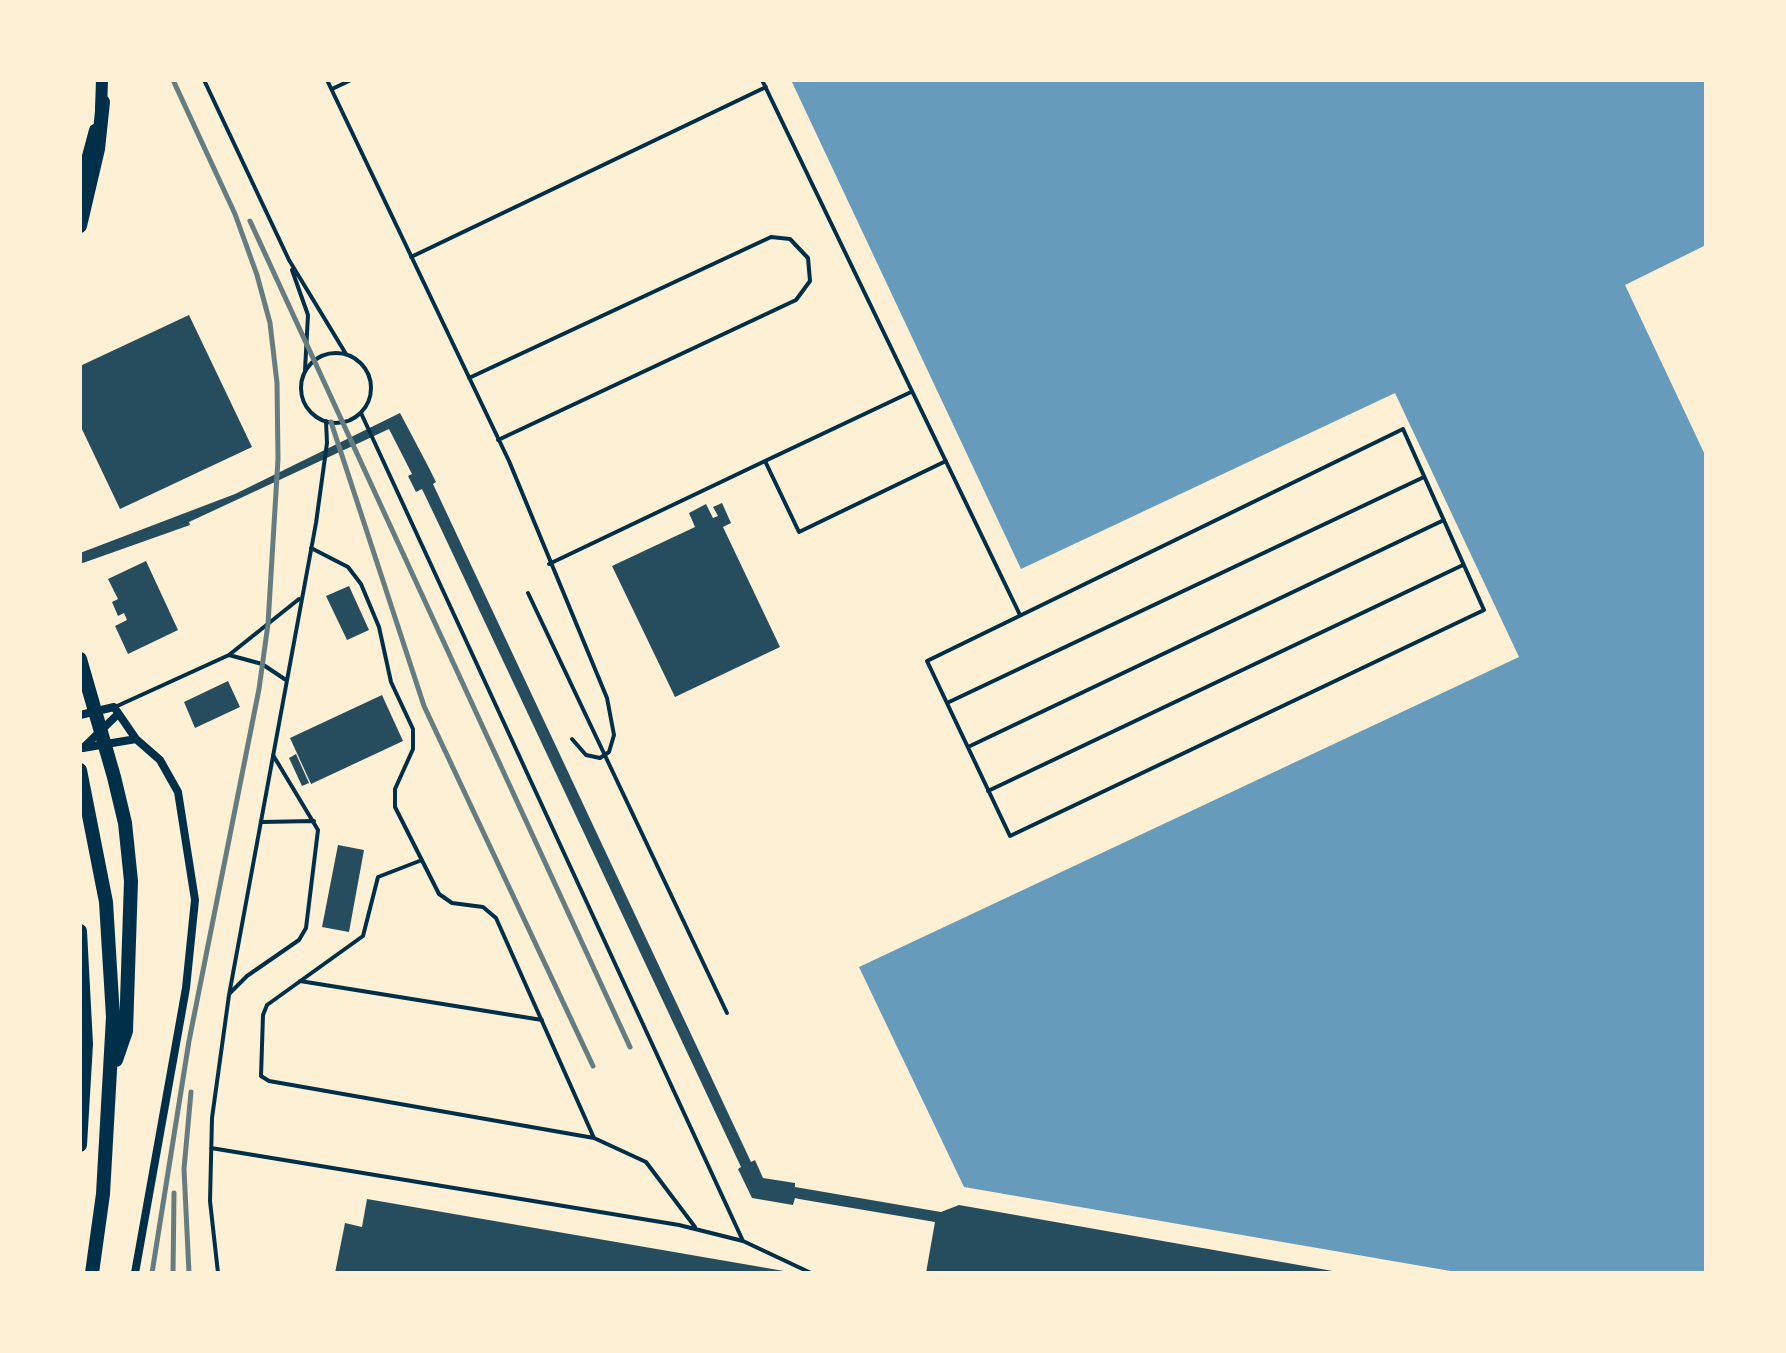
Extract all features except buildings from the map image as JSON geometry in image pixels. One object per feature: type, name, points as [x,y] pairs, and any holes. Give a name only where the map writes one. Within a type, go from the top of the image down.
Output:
[{"type":"highway","points":[[80,226],[98,149],[103,102]]},
{"type":"highway","points":[[80,659],[125,823],[131,881],[132,937],[126,1031],[112,1072]]},
{"type":"highway","points":[[80,770],[106,902],[111,965],[112,1072],[92,1273]]},
{"type":"highway","points":[[80,931],[86,1044],[80,1145]]},
{"type":"main road","points":[[80,186],[103,102],[102,80]]},
{"type":"street","points":[[80,715],[116,710]]},
{"type":"street","points":[[116,710],[136,739],[160,760],[178,792],[195,900],[186,988],[135,1273]]},
{"type":"street","points":[[81,749],[116,710]]},
{"type":"street","points":[[81,749],[136,739]]},
{"type":"lane","points":[[204,80],[289,260],[346,354]]},
{"type":"lane","points":[[327,80],[498,440],[611,707],[614,735],[612,746],[605,755]]},
{"type":"lane","points":[[332,89],[351,80]]},
{"type":"lane","points":[[762,80],[1020,615]]},
{"type":"lane","points":[[411,257],[766,87]]},
{"type":"lane","points":[[469,378],[771,237],[790,239],[808,258],[810,281],[796,300],[498,440]]},
{"type":"lane","points":[[289,260],[308,315],[301,384],[307,407],[326,421],[349,421],[361,413],[371,395],[369,374],[355,358],[346,354],[324,355],[304,372]]},
{"type":"lane","points":[[549,564],[912,392]]},
{"type":"lane","points":[[361,413],[743,1241]]},
{"type":"lane","points":[[218,1273],[210,1201],[211,1148],[229,995],[311,548],[327,443],[326,421]]},
{"type":"lane","points":[[1403,429],[1484,610],[1010,836],[927,661],[1020,615],[1403,429]]},
{"type":"lane","points":[[765,461],[799,532],[946,461]]},
{"type":"lane","points":[[947,703],[1424,477]]},
{"type":"lane","points":[[968,747],[1444,520]]},
{"type":"lane","points":[[311,548],[332,557],[356,575],[379,627],[388,671],[415,739],[394,798],[422,860],[445,900],[483,907],[496,918],[594,1138]]},
{"type":"lane","points":[[988,791],[1464,564]]},
{"type":"lane","points":[[528,593],[727,1013]]},
{"type":"lane","points":[[116,710],[229,655],[301,598]]},
{"type":"lane","points":[[229,655],[262,664],[286,680]]},
{"type":"lane","points":[[572,739],[586,755],[605,755]]},
{"type":"lane","points":[[229,995],[247,976],[299,940],[306,928],[319,842],[314,821],[273,755]]},
{"type":"lane","points":[[262,822],[314,821]]},
{"type":"lane","points":[[422,860],[378,877],[363,936],[271,1000],[263,1015],[261,1076],[269,1081],[594,1138],[646,1162],[696,1229]]},
{"type":"lane","points":[[300,981],[542,1020]]},
{"type":"lane","points":[[211,1148],[644,1218],[743,1241],[811,1273]]},
{"type":"water","points":[[791,80],[1706,80],[1706,245],[1625,285],[1706,457],[1706,1273],[1462,1273],[964,1187],[859,967],[1519,657],[1395,393],[1021,569]]},
{"type":"railway","points":[[152,1273],[189,1041],[259,689],[268,624],[278,459],[277,383],[270,323],[257,275],[235,214],[173,80]]},
{"type":"railway","points":[[250,221],[630,1047]]},
{"type":"railway","points":[[331,422],[424,706],[593,1066]]},
{"type":"railway","points":[[189,1273],[184,1169],[191,1092]]},
{"type":"railway","points":[[173,1273],[174,1193]]}]
